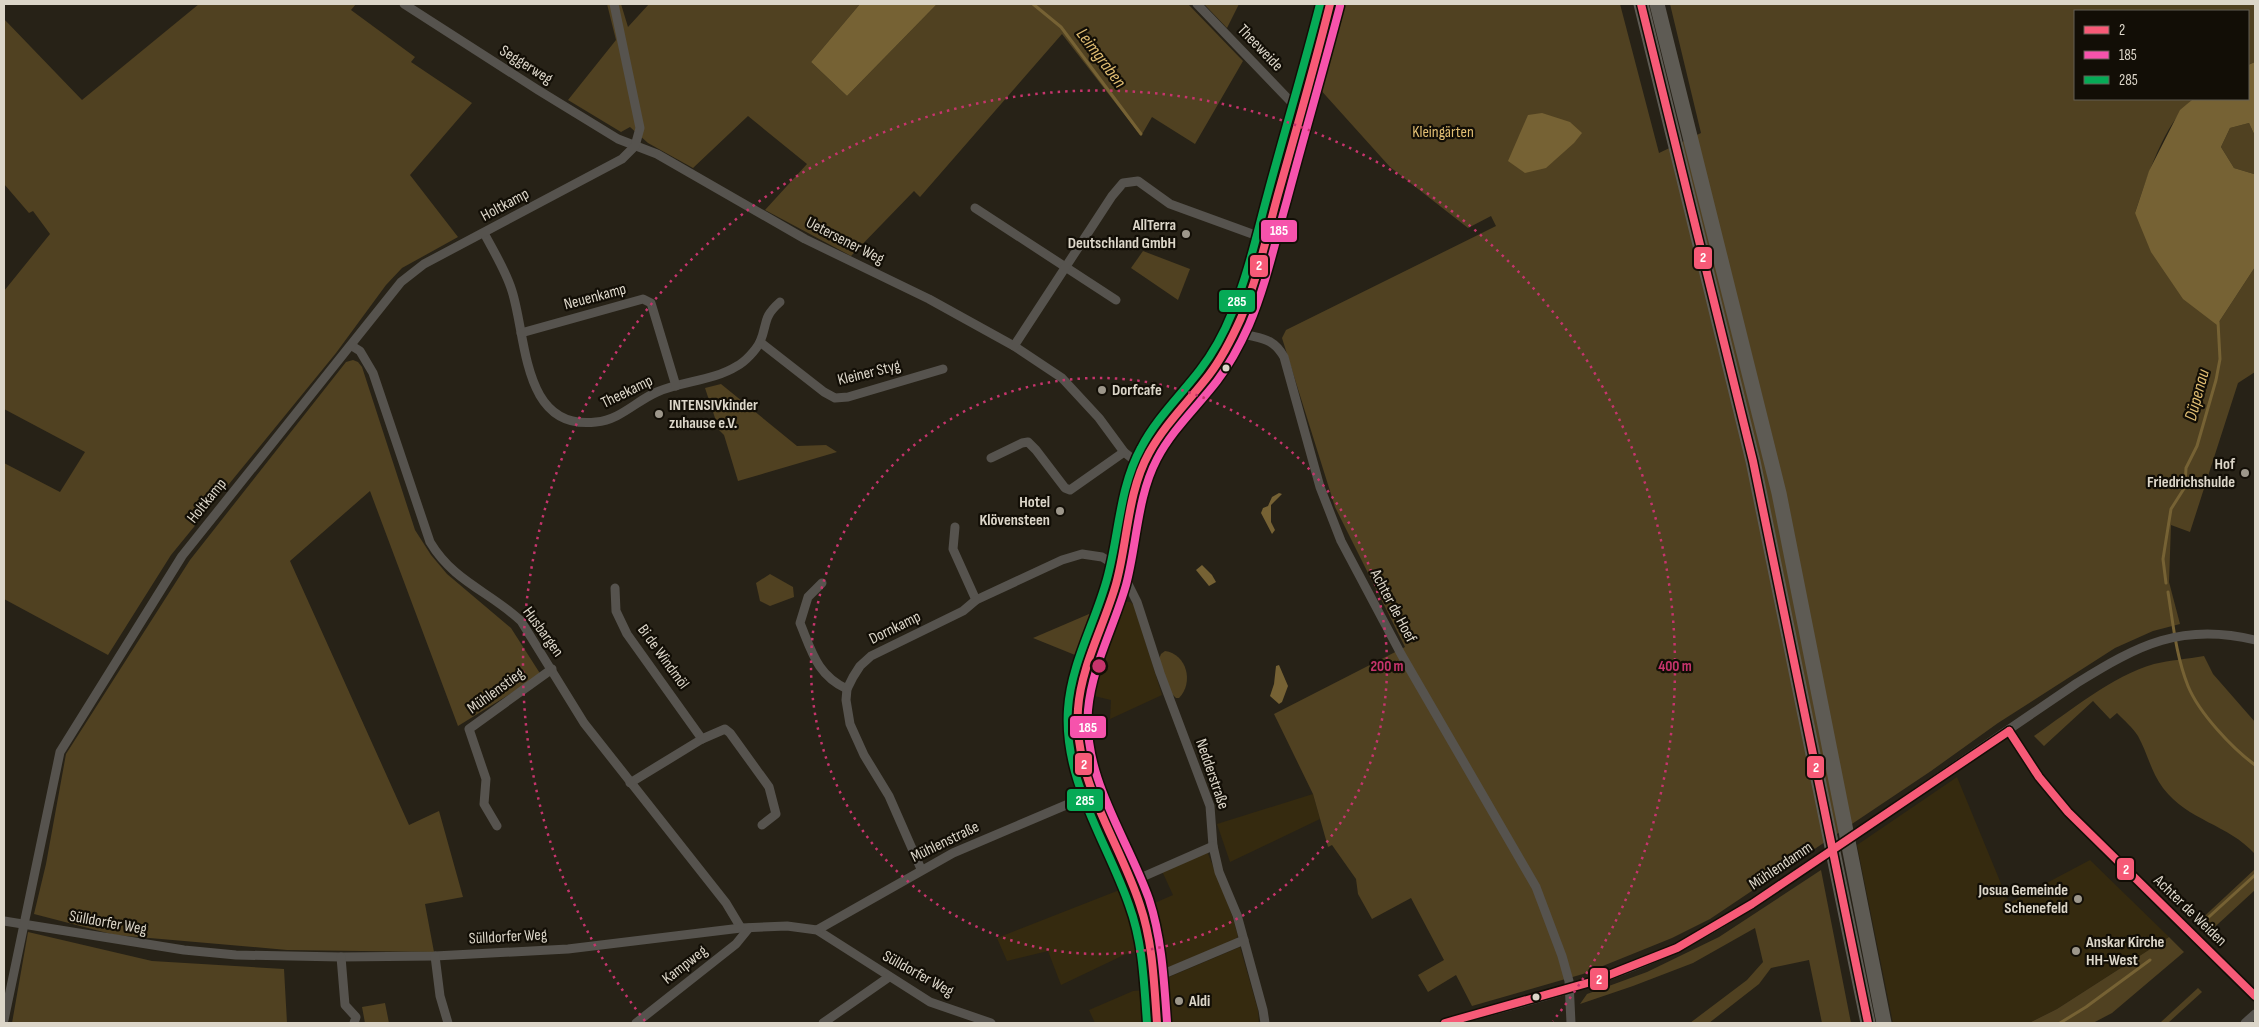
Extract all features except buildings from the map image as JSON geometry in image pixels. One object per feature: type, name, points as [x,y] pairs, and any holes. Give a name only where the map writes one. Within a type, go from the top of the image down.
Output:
[{"type":"highway","points":[[1641,4],[1753,460],[1868,1023]]},
{"type":"highway","points":[[1657,4],[1779,493],[1884,1023]]},
{"type":"main road","points":[[1157,1023],[1154,978],[1146,924],[1131,882],[1092,794],[1082,761],[1078,736],[1078,709],[1081,687],[1120,568],[1133,500],[1142,467],[1163,433],[1210,373],[1235,331],[1249,297],[1302,111],[1330,4]]},
{"type":"street","name":"Seggerweg","points":[[404,4],[538,90],[618,139],[635,146]]},
{"type":"street","points":[[614,4],[640,128],[635,146]]},
{"type":"street","name":"Theeweide","points":[[1196,4],[1302,111]]},
{"type":"street","name":"Holtkamp","points":[[4,1020],[60,752],[182,556],[352,346],[395,289],[412,272],[622,159],[635,146]]},
{"type":"street","name":"Uetersener Weg","points":[[635,146],[657,154],[805,239],[929,298],[1014,346],[1062,378],[1076,391],[1124,452],[1142,467]]},
{"type":"street","points":[[1014,346],[1118,187],[1130,181],[1144,185],[1170,204],[1266,239]]},
{"type":"street","points":[[975,208],[1116,300]]},
{"type":"street","name":"Theekamp","points":[[484,233],[509,281],[529,372],[537,392],[553,411],[564,418],[580,422],[596,423],[611,419],[658,392],[737,366],[760,342],[766,319],[771,310],[780,302]]},
{"type":"street","name":"Neuenkamp","points":[[521,333],[643,299],[651,303],[676,386]]},
{"type":"street","name":"Achter de Hoef","points":[[1235,331],[1251,337],[1269,340],[1277,346],[1284,357],[1320,487],[1341,540],[1401,654],[1536,887],[1562,956],[1571,988],[1571,1023]]},
{"type":"street","name":"Kleiner Styg","points":[[760,342],[824,392],[835,398],[848,397],[943,369]]},
{"type":"street","name":"Husbargen","points":[[352,346],[360,351],[373,373],[430,542],[439,557],[466,582],[506,608],[521,621],[584,724],[745,928]]},
{"type":"street","points":[[991,458],[1028,442],[1065,488],[1070,490],[1124,452]]},
{"type":"street","points":[[955,527],[953,549],[976,600]]},
{"type":"street","name":"Dornkamp","points":[[847,689],[860,666],[871,656],[963,611],[976,600],[1062,560],[1082,554],[1102,557],[1120,568]]},
{"type":"street","name":"Nedderstraße","points":[[1120,568],[1137,602],[1162,681],[1210,806],[1213,846],[1219,872],[1244,940],[1265,1023]]},
{"type":"street","points":[[822,583],[808,597],[800,623],[819,668],[827,677],[847,689],[847,712],[855,737],[889,796],[921,869]]},
{"type":"street","name":"Bi de Windmöl","points":[[615,588],[616,611],[627,634],[702,739]]},
{"type":"street","name":"Mühlendamm","points":[[1445,1023],[1571,988],[1677,948],[1714,927],[1807,866],[2105,666],[2155,641],[2184,635],[2220,634],[2255,640]]},
{"type":"street","name":"Mühlenstieg","points":[[496,826],[484,804],[486,779],[469,729],[552,670]]},
{"type":"street","points":[[630,784],[702,739],[725,729],[730,732],[769,787],[776,814],[762,825]]},
{"type":"street","name":"Achter de Weiden","points":[[2010,731],[2039,777],[2068,812],[2255,996]]},
{"type":"street","name":"Mühlenstraße","points":[[817,930],[921,869],[1092,794]]},
{"type":"street","points":[[1131,882],[1213,846]]},
{"type":"street","name":"Sülldorfer Weg","points":[[4,921],[184,950],[236,955],[341,957],[435,956],[568,949],[745,928],[787,926],[817,930],[930,1002],[991,1023]]},
{"type":"street","name":"Kampweg","points":[[636,1023],[736,944],[745,928]]},
{"type":"street","points":[[1154,978],[1244,940]]},
{"type":"street","points":[[435,956],[440,996],[448,1023]]},
{"type":"street","points":[[341,957],[345,1005],[356,1017],[354,1023]]},
{"type":"street","points":[[823,1023],[889,977]]},
{"type":"street","points":[[2245,1023],[2255,1014]]},
{"type":"shaded area","points":[[860,4],[937,4],[847,96],[811,62]]},
{"type":"shaded area","points":[[2255,62],[2255,136],[2249,123],[2230,128],[2221,147],[2234,168],[2254,174],[2255,171],[2255,267],[2217,325],[2183,299],[2151,252],[2135,213],[2149,171],[2180,110],[2192,100],[2249,100],[2249,65]]},
{"type":"shaded area","points":[[1542,113],[1570,122],[1582,133],[1574,143],[1546,168],[1525,173],[1508,161],[1528,115]]},
{"type":"shaded area","points":[[1279,493],[1282,494],[1271,505],[1271,522],[1275,530],[1272,534],[1261,513],[1263,508],[1268,506],[1272,497]]},
{"type":"shaded area","points":[[1202,565],[1216,582],[1209,586],[1196,570]]},
{"type":"shaded area","points":[[1124,601],[1134,605],[1162,695],[1110,719],[1111,700],[1090,695],[1100,656],[1118,606]]},
{"type":"shaded area","points":[[1279,665],[1288,686],[1282,702],[1279,704],[1270,696],[1274,684],[1276,666]]},
{"type":"shaded area","points":[[1957,777],[2009,903],[2090,860],[2169,937],[2057,1009],[2029,1023],[1893,1023],[1857,845]]},
{"type":"shaded area","points":[[1313,794],[1320,819],[1230,862],[1217,824]]},
{"type":"shaded area","points":[[1207,851],[1232,915],[1238,936],[1236,939],[1162,970],[1150,905],[1173,895],[1162,871]]},
{"type":"shaded area","points":[[1122,889],[1130,909],[1140,951],[1126,954],[1061,985],[1048,951],[1007,961],[997,938]]},
{"type":"shaded area","points":[[1240,947],[1258,1010],[1259,1023],[1165,1023],[1162,980]]},
{"type":"shaded area","points":[[1146,990],[1149,1023],[1095,1023],[1089,1010],[1133,991]]},
{"type":"green space","points":[[199,4],[356,4],[351,10],[415,57],[411,62],[472,103],[410,175],[458,237],[402,268],[386,285],[336,353],[171,555],[108,655],[4,599],[4,463],[60,492],[85,452],[4,409],[4,291],[50,234],[33,211],[29,213],[4,184],[4,19],[82,100]]},
{"type":"green space","points":[[607,4],[621,4],[628,27],[649,4],[860,4],[811,62],[847,96],[937,4],[1188,4],[1243,61],[1195,144],[1152,117],[1141,136],[1062,34],[920,197],[914,191],[851,256],[765,210],[807,164],[748,116],[693,168],[648,143],[630,127],[621,132],[568,100],[616,40]]},
{"type":"green space","points":[[1204,4],[1239,4],[1227,28]]},
{"type":"green space","name":"Kleingärten","points":[[1342,4],[1620,4],[1659,153],[1701,133],[1670,4],[2255,4],[2255,62],[2249,65],[2249,10],[2074,10],[2074,100],[2192,100],[2173,122],[2165,136],[2151,167],[2135,213],[2217,325],[2255,267],[2255,372],[2238,383],[2190,532],[2171,525],[2169,582],[2180,624],[2153,631],[2115,648],[1998,723],[1931,771],[1710,919],[1672,938],[1583,974],[1472,1006],[1456,975],[1428,992],[1418,975],[1444,960],[1411,898],[1372,919],[1358,894],[1356,879],[1332,845],[1328,847],[1313,794],[1274,714],[1405,647],[1335,507],[1282,338],[1286,330],[1496,226],[1491,216],[1468,228],[1390,167],[1318,87]]},
{"type":"green space","points":[[2249,123],[2255,136],[2254,174],[2234,168],[2221,147],[2230,128]]},
{"type":"green space","points":[[1143,251],[1190,269],[1178,300],[1131,268]]},
{"type":"green space","points":[[353,360],[362,367],[415,530],[431,555],[447,574],[511,628],[541,675],[458,726],[370,491],[290,561],[409,825],[439,811],[463,897],[425,904],[434,952],[287,950],[115,935],[34,914],[46,864],[66,754],[190,560],[346,362]]},
{"type":"green space","points":[[721,384],[797,446],[826,445],[837,452],[738,481],[724,435],[719,430],[705,388]]},
{"type":"green space","points":[[770,574],[793,587],[794,597],[770,606],[760,601],[756,583]]},
{"type":"green space","points":[[1096,611],[1080,657],[1033,638]]},
{"type":"green space","points":[[1165,651],[1173,653],[1179,658],[1186,670],[1186,685],[1184,692],[1179,698],[1176,698],[1171,693],[1159,659]]},
{"type":"green space","points":[[2204,656],[2213,674],[2255,722],[2255,854],[2233,836],[2184,808],[2173,799],[2159,782],[2138,736],[2117,713],[2110,719],[2093,701],[2044,746],[2034,736],[2107,685],[2123,677],[2154,664]]},
{"type":"green space","points":[[2255,869],[2255,890],[2206,935],[2196,924]]},
{"type":"green space","points":[[1821,870],[1851,1023],[1822,1023],[1809,960],[1771,968],[1759,984],[1709,1023],[1690,1023],[1747,980],[1763,962],[1755,928],[1693,963],[1580,1004],[1587,994],[1647,972],[1719,937]]},
{"type":"green space","points":[[28,932],[152,961],[284,969],[287,1023],[12,1023]]},
{"type":"green space","points":[[2169,937],[2184,952],[2112,1013],[2093,1023],[2029,1023],[2057,1009]]},
{"type":"green space","points":[[2198,988],[2202,992],[2168,1023],[2161,1022]]},
{"type":"green space","points":[[385,1003],[389,1023],[365,1023],[362,1007]]},
{"type":"waterway","name":"Leimgraben","points":[[1033,4],[1061,27],[1141,134]]},
{"type":"waterway","name":"Düpenau","points":[[2166,583],[2163,559],[2171,509],[2185,487],[2186,468],[2197,446],[2216,380],[2220,359],[2218,322]]},
{"type":"waterway","name":"Düpenau","points":[[2168,592],[2175,639],[2188,686],[2193,696],[2217,729],[2255,765]]},
{"type":"waterway","points":[[2200,925],[2255,875]]},
{"type":"waterway","points":[[2060,1023],[2086,1007],[2150,960]]},
{"type":"transit line","name":"285","points":[[1147,1023],[1142,963],[1134,919],[1120,881],[1088,810],[1072,761],[1068,735],[1070,692],[1078,660],[1107,579],[1124,496],[1134,463],[1147,437],[1200,370],[1218,343],[1238,299],[1320,4]]},
{"type":"transit line","name":"2","points":[[1157,1023],[1152,963],[1144,919],[1131,881],[1099,809],[1083,760],[1078,735],[1080,693],[1088,662],[1116,584],[1132,501],[1142,468],[1162,432],[1218,362],[1247,304],[1330,4]]},
{"type":"transit line","name":"2","points":[[1641,4],[1753,461],[1868,1023]]},
{"type":"transit line","name":"185","points":[[1167,1022],[1162,960],[1157,929],[1149,899],[1108,807],[1092,760],[1088,735],[1090,694],[1126,585],[1141,505],[1150,474],[1170,438],[1226,368],[1242,340],[1255,310],[1270,263],[1340,6]]},
{"type":"transit line","name":"2","points":[[2009,731],[2039,777],[2068,812],[2255,996]]},
{"type":"transit line","name":"2","points":[[1445,1023],[1591,982],[1677,948],[1752,904],[2009,731]]},
{"type":"place","name":"AllTerra Deutschland GmbH","points":[[1186,234]]},
{"type":"place","name":"Dorfcafe","points":[[1102,390]]},
{"type":"place","name":"INTENSIVkinder zuhause e.V.","points":[[659,414]]},
{"type":"place","name":"Hof Friedrichshulde","points":[[2245,473]]},
{"type":"place","name":"Hotel Klövensteen","points":[[1060,511]]},
{"type":"place","name":"Josua Gemeinde Schenefeld","points":[[2078,899]]},
{"type":"place","name":"Anskar Kirche HH-West","points":[[2076,951]]},
{"type":"place","name":"Aldi","points":[[1179,1001]]}]
